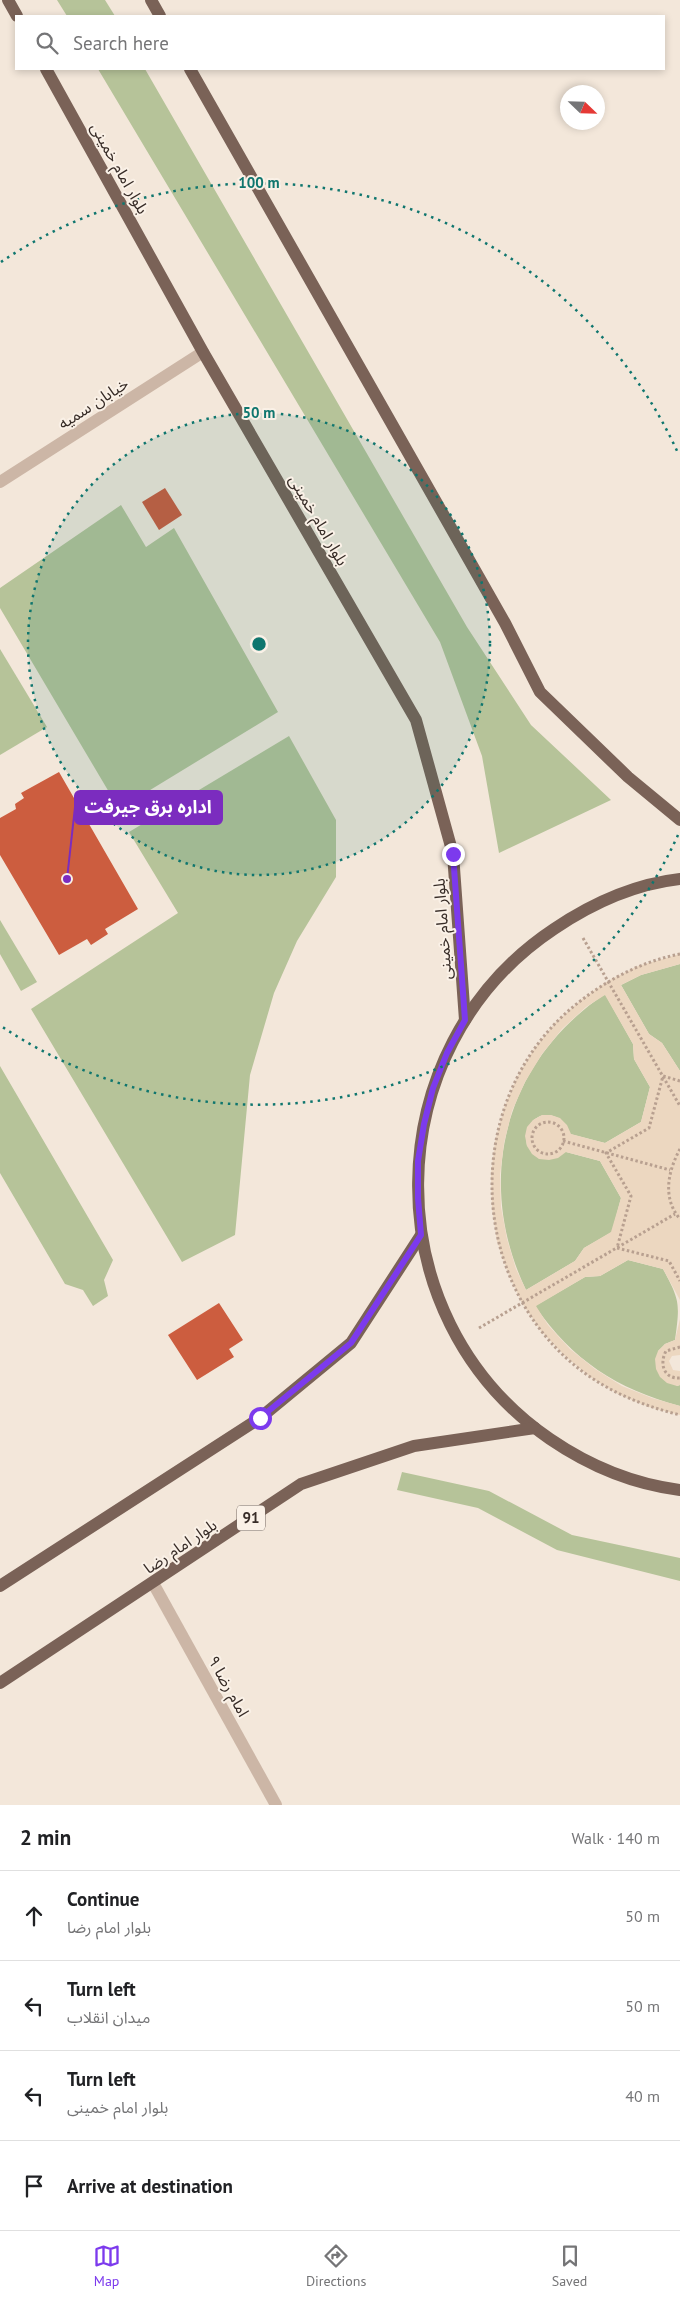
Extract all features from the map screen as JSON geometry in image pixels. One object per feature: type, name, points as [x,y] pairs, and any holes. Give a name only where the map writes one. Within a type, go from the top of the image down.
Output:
[{"type":"main road","points":[[8,0],[16,15]]},
{"type":"main road","points":[[151,0],[159,15]]},
{"type":"main road","name":"بلوار امام خمینی","points":[[47,70],[203,352],[416,720],[453,854],[465,1020]]},
{"type":"main road","points":[[191,70],[505,623],[540,692],[628,777],[680,820]]},
{"type":"main road","points":[[680,879],[638,888],[604,901],[571,917],[540,938],[512,962],[486,990],[465,1020],[447,1053],[433,1088],[424,1124],[418,1161],[421,1235],[429,1272],[442,1307],[458,1340],[483,1376],[508,1404],[535,1428],[565,1449],[597,1466],[632,1479],[680,1490]]},
{"type":"main road","points":[[0,1586],[260,1418],[351,1343],[421,1235]]},
{"type":"main road","name":"بلوار امام رضا","points":[[0,1683],[301,1484],[414,1446],[535,1428]]},
{"type":"street","name":"خیابان سمیه","points":[[0,482],[203,352]]},
{"type":"street","name":"امام رضا ۹","points":[[153,1583],[276,1805]]},
{"type":"path","points":[[571,917],[680,1106]]},
{"type":"path","points":[[680,954],[638,966],[608,981],[581,1000],[556,1023],[534,1049],[521,1070],[504,1108],[495,1141],[491,1174],[492,1208],[497,1241],[508,1273],[522,1303],[541,1331],[564,1355],[590,1377],[626,1397],[649,1407],[680,1415]]},
{"type":"path","points":[[663,1076],[680,1081]]},
{"type":"path","points":[[606,1153],[649,1128],[663,1076]]},
{"type":"path","points":[[543,1122],[552,1122],[559,1126],[563,1133],[563,1142],[559,1149],[552,1153],[544,1153],[536,1149],[532,1142],[532,1134],[536,1126],[543,1122]]},
{"type":"path","points":[[563,1142],[670,1170]]},
{"type":"path","points":[[680,1149],[670,1170],[668,1192],[676,1214],[680,1219]]},
{"type":"path","points":[[606,1153],[631,1196],[617,1248]]},
{"type":"path","points":[[458,1340],[676,1214]]},
{"type":"path","points":[[617,1248],[669,1261],[680,1281]]},
{"type":"path","points":[[680,1348],[674,1348],[666,1352],[662,1359],[663,1367],[667,1374],[674,1379],[680,1378]]},
{"type":"green space","points":[[57,0],[105,0],[114,15],[66,15]]},
{"type":"green space","points":[[99,70],[146,70],[467,627],[531,725],[611,800],[499,853],[482,756],[440,642]]},
{"type":"green space","points":[[121,505],[146,547],[174,528],[278,712],[119,809],[0,608],[0,588]]},
{"type":"green space","points":[[0,649],[47,727],[0,755]]},
{"type":"green space","points":[[289,736],[336,820],[336,877],[297,941],[274,993],[250,1075],[235,1235],[182,1262],[31,1009],[178,913],[129,832]]},
{"type":"green space","points":[[0,920],[37,982],[21,991],[0,954]]},
{"type":"green space","points":[[680,964],[680,1071],[662,1043],[649,1034],[621,985],[641,975]]},
{"type":"green space","points":[[605,994],[633,1044],[634,1059],[650,1087],[641,1122],[605,1143],[570,1134],[565,1124],[558,1118],[550,1115],[542,1116],[535,1119],[530,1125],[527,1134],[527,1146],[566,1152],[600,1161],[621,1198],[612,1232],[584,1248],[575,1261],[526,1290],[510,1249],[502,1207],[502,1166],[508,1127],[522,1089],[543,1054],[570,1022]]},
{"type":"green space","points":[[0,1066],[113,1260],[104,1280],[108,1296],[93,1306],[83,1290],[65,1284],[0,1173]]},
{"type":"green space","points":[[628,1260],[663,1269],[676,1296],[678,1318],[675,1340],[665,1344],[658,1351],[677,1386],[680,1385],[680,1406],[636,1391],[598,1370],[564,1342],[535,1306],[585,1277],[600,1276]]},
{"type":"green space","points":[[402,1472],[489,1491],[572,1535],[680,1558],[680,1581],[557,1550],[478,1508],[397,1490]]},
{"type":"shaded area","points":[[680,954],[680,964],[641,975],[621,985],[649,1034],[662,1043],[680,1071],[680,1300],[663,1269],[628,1260],[600,1276],[585,1277],[536,1306],[548,1325],[570,1349],[595,1369],[622,1386],[652,1398],[680,1406],[680,1415],[649,1407],[618,1394],[590,1377],[564,1355],[541,1331],[522,1303],[508,1273],[497,1241],[492,1208],[491,1174],[495,1141],[504,1108],[517,1077],[534,1049],[555,1023],[581,1000],[608,981],[638,966]],"holes":[[[605,995],[633,1044],[634,1059],[650,1087],[641,1122],[605,1143],[571,1134],[567,1125],[560,1118],[551,1115],[542,1115],[533,1120],[527,1127],[525,1136],[527,1146],[532,1154],[539,1159],[549,1160],[558,1158],[566,1152],[600,1161],[621,1198],[611,1232],[584,1248],[575,1261],[526,1290],[516,1269],[507,1239],[501,1207],[500,1175],[504,1143],[512,1111],[525,1082],[542,1054],[562,1029],[586,1007]]]},
{"type":"shaded area","points":[[680,1319],[680,1355],[672,1356],[669,1361],[673,1370],[680,1371],[680,1385],[677,1386],[667,1383],[660,1377],[656,1369],[655,1359],[658,1351],[665,1344],[675,1340]]},
{"type":"building","points":[[165,488],[182,515],[159,530],[142,502]]},
{"type":"building","points":[[59,772],[138,909],[105,929],[108,934],[91,945],[87,939],[59,955],[0,855],[0,818],[16,809],[15,804],[24,798],[21,793]]},
{"type":"building","points":[[219,1303],[243,1340],[229,1349],[234,1357],[197,1380],[168,1335]]},
{"type":"place","name":"اداره برق جیرفت","points":[[67,879]]},
{"type":"route","points":[[260,1418],[351,1343],[421,1235],[418,1161],[424,1124],[433,1088],[447,1053],[465,1020],[453,854]]}]
